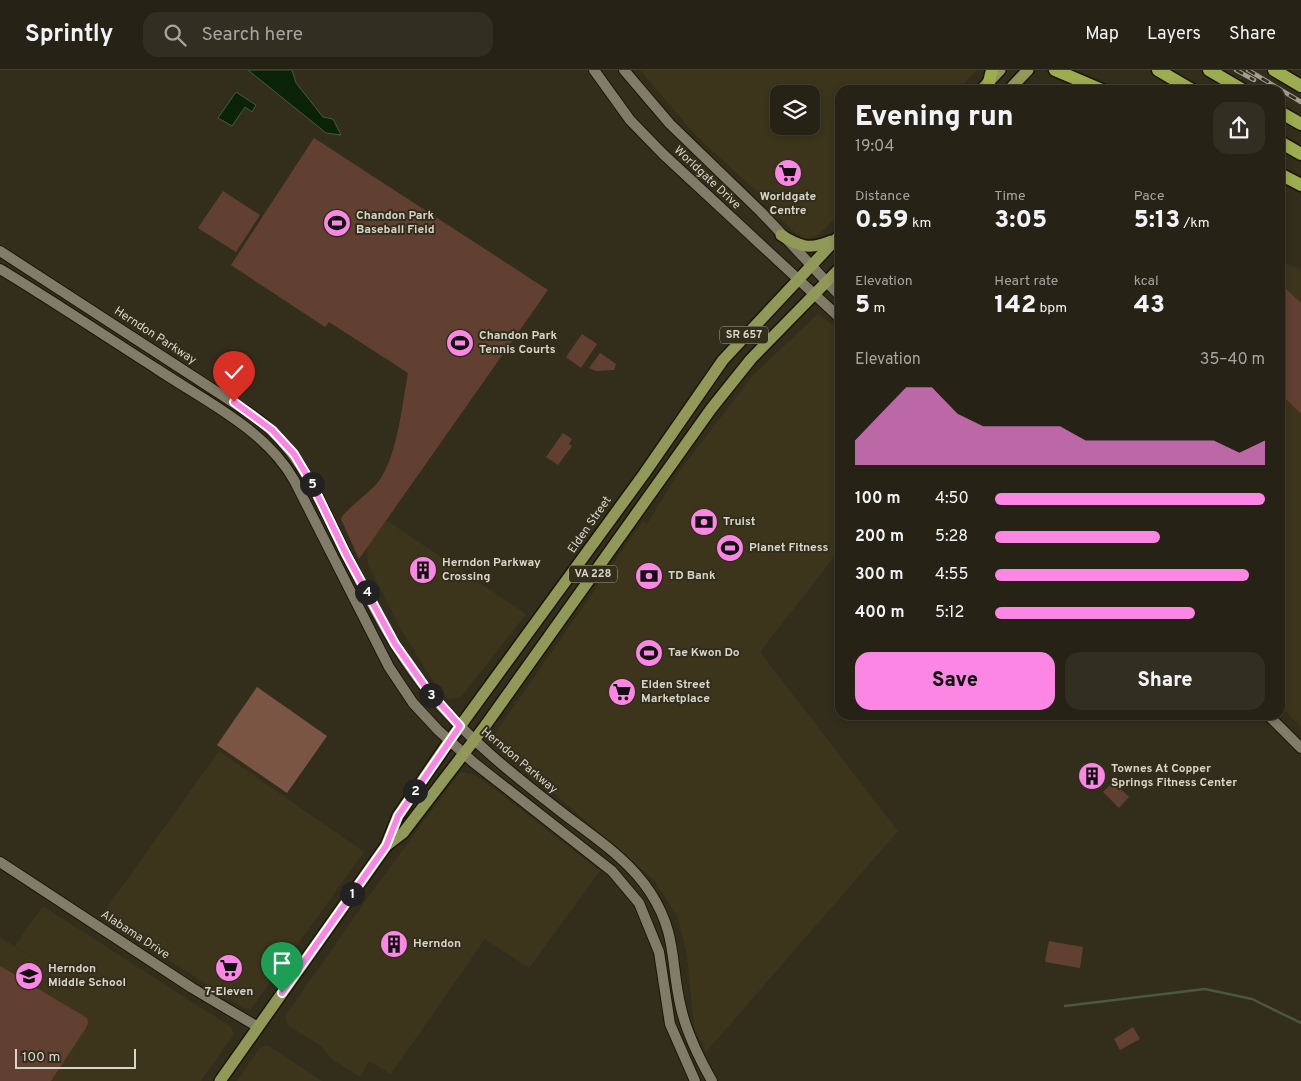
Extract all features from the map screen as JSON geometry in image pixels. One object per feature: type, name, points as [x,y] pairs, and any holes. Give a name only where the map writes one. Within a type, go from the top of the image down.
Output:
[{"type":"highway","points":[[1055,70],[1090,85]]},
{"type":"highway","points":[[1158,70],[1184,85]]},
{"type":"highway","points":[[1209,70],[1234,85]]},
{"type":"highway","points":[[1274,70],[1301,86]]},
{"type":"highway","points":[[1285,115],[1301,124]]},
{"type":"highway","points":[[1285,145],[1301,154]]},
{"type":"highway","points":[[1285,177],[1301,186]]},
{"type":"main road","name":"Worldgate Drive","points":[[594,70],[630,120],[797,280],[835,313]]},
{"type":"main road","name":"Worldgate Drive","points":[[624,70],[670,124],[835,291]]},
{"type":"main road","points":[[987,81],[1000,70]]},
{"type":"main road","points":[[1014,85],[1028,70]]},
{"type":"main road","points":[[781,235],[795,244],[809,248],[820,246],[835,239]]},
{"type":"main road","name":"SR 657","points":[[797,280],[835,241]]},
{"type":"main road","name":"Herndon Parkway","points":[[0,251],[251,414],[280,437],[294,454],[312,484],[346,554],[395,644],[426,688],[473,740],[624,862],[644,884],[660,910],[670,935],[685,1022],[697,1052],[712,1081]]},
{"type":"main road","points":[[0,268],[227,415],[266,443],[275,453],[294,480],[398,682],[424,715],[463,753],[600,860],[630,890],[645,915],[659,952],[670,1024],[695,1081]]},
{"type":"main road","name":"SR 657","points":[[814,294],[835,273]]},
{"type":"main road","name":"Elden Street","points":[[220,1081],[386,846],[398,816],[450,740],[722,360],[797,280]]},
{"type":"main road","name":"Elden Street","points":[[386,846],[403,833],[473,740],[712,407],[751,359],[814,294]]},
{"type":"main road","points":[[1273,720],[1301,748]]},
{"type":"main road","name":"Alabama Drive","points":[[0,862],[192,988],[258,1027]]},
{"type":"shaded area","points":[[248,70],[292,70],[296,83],[323,117],[333,119],[341,135],[326,133]]},
{"type":"shaded area","name":"Worldgate Centre","points":[[640,70],[977,70],[963,85],[835,85],[835,218],[817,236],[804,239],[779,217],[776,209],[697,137]]},
{"type":"shaded area","points":[[236,92],[256,105],[252,112],[245,107],[232,126],[218,118]]},
{"type":"shaded area","points":[[314,138],[548,290],[359,559],[341,519],[377,483],[387,467],[399,427],[408,373],[329,322],[325,327],[231,265]]},
{"type":"shaded area","points":[[223,191],[260,215],[236,252],[198,228]]},
{"type":"shaded area","points":[[1285,262],[1301,270],[1301,727],[1285,711]]},
{"type":"shaded area","points":[[1285,288],[1301,303],[1301,414],[1285,398]]},
{"type":"shaded area","points":[[818,314],[835,326],[835,555],[760,652],[898,831],[706,1052],[694,1027],[687,956],[678,918],[654,880],[491,739],[643,521],[647,524],[679,472],[753,375]]},
{"type":"shaded area","points":[[582,334],[597,344],[581,368],[566,357]]},
{"type":"shaded area","points":[[600,353],[616,364],[614,370],[596,371],[589,368]]},
{"type":"shaded area","points":[[563,433],[572,439],[569,444],[572,446],[558,465],[546,457]]},
{"type":"shaded area","points":[[386,520],[526,614],[461,697],[448,699],[430,677],[399,626],[368,564],[367,547]]},
{"type":"shaded area","points":[[257,687],[327,736],[287,793],[217,745]]},
{"type":"shaded area","points":[[219,751],[364,852],[251,1009],[243,1008],[101,916]]},
{"type":"shaded area","points":[[460,772],[473,774],[493,788],[600,871],[529,968],[485,939],[391,1074],[369,1061],[360,1077],[332,1059],[321,1046],[289,1026],[285,1019],[286,1015],[369,896]]},
{"type":"shaded area","points":[[1113,782],[1129,797],[1119,808],[1103,792]]},
{"type":"shaded area","points":[[43,906],[231,1027],[234,1034],[201,1081],[0,1081],[0,937],[59,975],[15,946]]},
{"type":"shaded area","points":[[1049,941],[1083,947],[1080,968],[1045,962]]},
{"type":"shaded area","name":"Herndon Middle School","points":[[0,966],[87,1018],[86,1028],[51,1081],[0,1081]]},
{"type":"shaded area","points":[[1133,1027],[1140,1039],[1120,1050],[1114,1039]]},
{"type":"shaded area","points":[[269,1046],[322,1081],[237,1081],[259,1049]]},
{"type":"waterway","points":[[1065,1006],[1205,989],[1252,999],[1301,1023]]},
{"type":"railway","points":[[1236,70],[1254,80]]},
{"type":"railway","points":[[1248,70],[1273,85]]},
{"type":"railway","points":[[1285,92],[1301,102]]},
{"type":"place","name":"Worldgate Centre","points":[[788,173]]},
{"type":"place","name":"Chandon Park Baseball Field","points":[[337,223]]},
{"type":"place","name":"Chandon Park Tennis Courts","points":[[460,343]]},
{"type":"place","name":"Truist","points":[[704,522]]},
{"type":"place","name":"Planet Fitness","points":[[730,548]]},
{"type":"place","name":"Herndon Parkway Crossing","points":[[423,570]]},
{"type":"place","name":"TD Bank","points":[[649,576]]},
{"type":"place","name":"Tae Kwon Do","points":[[649,653]]},
{"type":"place","name":"Elden Street Marketplace","points":[[622,692]]},
{"type":"place","name":"Townes At Copper Springs Fitness Center","points":[[1092,776]]},
{"type":"place","name":"Herndon","points":[[394,944]]},
{"type":"place","name":"7-Eleven","points":[[229,968]]},
{"type":"place","name":"Herndon Middle School","points":[[29,976]]},
{"type":"route","points":[[234,402],[272,430],[294,454],[312,484],[386,630],[426,688],[460,726],[398,816],[386,846],[282,993]]}]
